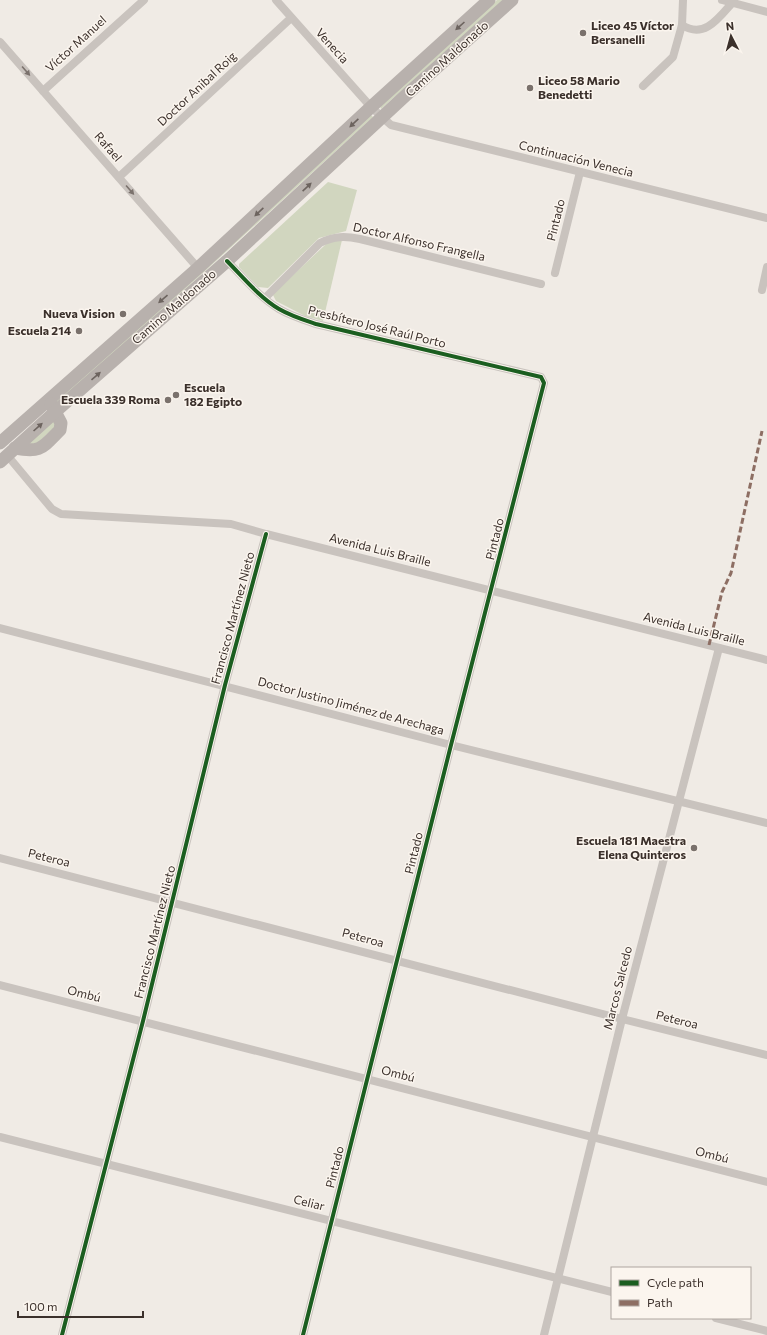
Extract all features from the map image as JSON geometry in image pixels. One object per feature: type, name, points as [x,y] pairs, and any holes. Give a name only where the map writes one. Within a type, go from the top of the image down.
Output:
[{"type":"main road","name":"Camino Maldonado","points":[[7,455],[52,406],[198,268],[371,107],[489,0]]},
{"type":"main road","name":"Camino Maldonado","points":[[0,443],[52,406],[227,261],[512,0]]},
{"type":"main road","points":[[7,455],[39,449],[60,430],[62,427],[52,406]]},
{"type":"street","name":"Víctor Manuel","points":[[43,91],[144,0]]},
{"type":"street","name":"Venecia","points":[[276,0],[371,107]]},
{"type":"street","points":[[643,86],[672,57],[682,25],[683,0]]},
{"type":"street","points":[[722,0],[767,12]]},
{"type":"street","points":[[682,25],[691,30],[704,30],[717,20],[732,3]]},
{"type":"street","name":"Doctor Anibal Roig","points":[[118,177],[291,18]]},
{"type":"street","name":"Rafael","points":[[0,42],[198,268]]},
{"type":"street","points":[[371,107],[382,118]]},
{"type":"street","name":"Continuación Venecia","points":[[382,118],[391,125],[767,218]]},
{"type":"street","name":"Pintado","points":[[555,273],[580,172]]},
{"type":"street","name":"Doctor Alfonso Frangella","points":[[265,298],[320,243],[329,238],[338,237],[360,239],[541,284]]},
{"type":"street","name":"Presbítero José Raúl Porto","points":[[227,261],[265,298],[278,308],[316,324],[541,377]]},
{"type":"street","points":[[762,290],[767,267]]},
{"type":"street","name":"Pintado","points":[[303,1335],[451,745],[544,386],[541,377]]},
{"type":"street","name":"Avenida Luis Braille","points":[[7,455],[52,509],[61,514],[231,524],[767,660]]},
{"type":"street","name":"Francisco Martínez Nieto","points":[[62,1335],[143,1021],[225,685],[266,534]]},
{"type":"street","name":"Doctor Justino Jiménez de Arechaga","points":[[0,628],[225,685],[451,745],[679,800],[767,823]]},
{"type":"street","name":"Marcos Salcedo","points":[[544,1335],[622,1019],[719,648]]},
{"type":"street","name":"Peteroa","points":[[0,858],[172,901],[622,1019],[767,1054]]},
{"type":"street","name":"Ombú","points":[[0,985],[767,1182]]},
{"type":"street","name":"Celiar","points":[[0,1137],[611,1292]]},
{"type":"street","points":[[720,1319],[767,1331]]},
{"type":"green space","points":[[497,0],[503,0],[381,109],[380,106]]},
{"type":"green space","points":[[371,115],[373,117],[204,272],[58,403],[56,401]]},
{"type":"green space","points":[[328,182],[357,190],[346,231],[319,238],[268,288],[258,287],[239,267],[239,264]]},
{"type":"green space","points":[[342,240],[323,321],[305,316],[276,301],[273,295],[276,291],[324,246],[329,242]]},
{"type":"green space","points":[[53,419],[57,425],[33,447],[27,442]]},
{"type":"marked path","points":[[709,645],[722,592],[731,573],[762,431]]},
{"type":"cycle path","points":[[227,261],[265,299],[279,309],[298,318],[316,324],[541,377],[544,383],[451,745],[303,1335]]},
{"type":"cycle path","points":[[62,1335],[143,1021],[225,685],[266,534]]},
{"type":"place","name":"Liceo 45 Víctor Bersanelli","points":[[583,33]]},
{"type":"place","name":"Liceo 58 Mario Benedetti","points":[[530,88]]},
{"type":"place","name":"Nueva Vision","points":[[123,314]]},
{"type":"place","name":"Escuela 214","points":[[79,331]]},
{"type":"place","name":"Escuela 182 Egipto","points":[[176,395]]},
{"type":"place","name":"Escuela 339 Roma","points":[[168,400]]},
{"type":"place","name":"Escuela 181 Maestra Elena Quinteros","points":[[694,848]]}]
